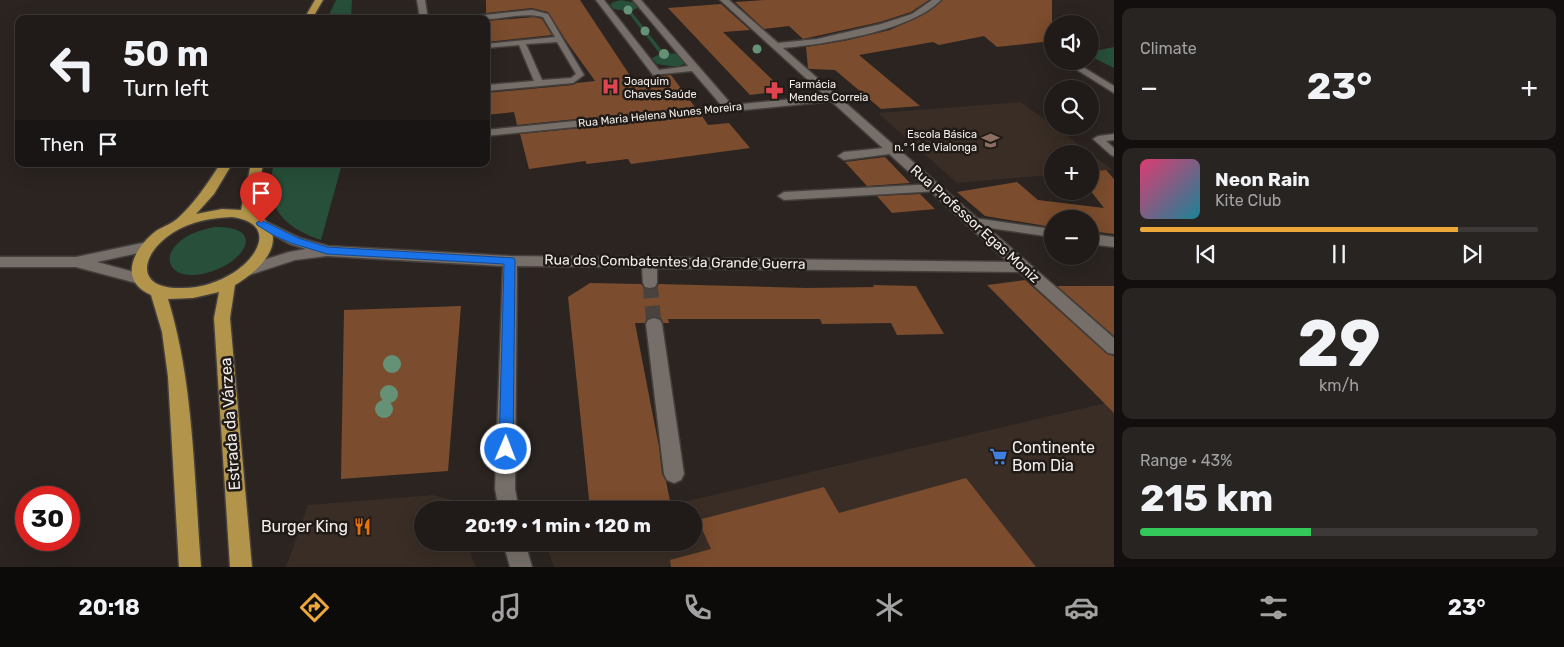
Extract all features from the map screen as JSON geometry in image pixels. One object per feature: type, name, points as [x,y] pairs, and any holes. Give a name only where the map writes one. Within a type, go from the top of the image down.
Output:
[{"type":"main road","points":[[312,15],[318,2]]},
{"type":"main road","points":[[177,225],[209,191],[224,167]]},
{"type":"main road","points":[[247,216],[256,167]]},
{"type":"main road","points":[[232,213],[247,216],[261,223],[267,233],[266,245],[259,258],[246,271],[228,282],[186,294],[158,292],[147,286],[140,279],[137,269],[140,258],[147,247],[160,235],[177,225],[214,214],[232,213]]},
{"type":"main road","name":"Estrada da Várzea","points":[[228,282],[222,318],[241,567]]},
{"type":"main road","points":[[158,292],[170,332],[177,377],[190,567]]},
{"type":"street","points":[[421,0],[423,15]]},
{"type":"street","points":[[600,0],[656,73],[695,68]]},
{"type":"street","points":[[637,0],[729,108]]},
{"type":"street","name":"Rua Professor Egas Moniz","points":[[724,0],[1114,348]]},
{"type":"street","points":[[775,46],[817,42],[884,26],[915,16],[937,0]]},
{"type":"street","name":"Rua Maria Helena Nunes Moreira","points":[[490,133],[834,98]]},
{"type":"street","points":[[844,156],[893,151]]},
{"type":"street","points":[[784,196],[935,188]]},
{"type":"street","points":[[974,222],[1044,232]]},
{"type":"street","name":"Rua dos Combatentes da Grande Guerra","points":[[261,223],[276,233],[295,241],[327,250]]},
{"type":"street","points":[[1099,240],[1114,242]]},
{"type":"street","points":[[0,262],[76,262],[147,247]]},
{"type":"street","name":"Rua dos Combatentes da Grande Guerra","points":[[246,271],[294,255],[327,250],[510,261],[1023,266]]},
{"type":"street","points":[[507,501],[505,489],[510,261]]},
{"type":"street","points":[[76,262],[140,279]]},
{"type":"street","points":[[648,262],[650,283]]},
{"type":"street","points":[[654,324],[674,474]]},
{"type":"street","points":[[517,551],[521,567]]},
{"type":"lane","points":[[490,17],[540,12],[546,15],[580,75],[574,80],[490,88]]},
{"type":"lane","points":[[490,46],[560,39]]},
{"type":"lane","points":[[522,43],[539,83]]},
{"type":"lane","points":[[1082,70],[1114,90]]},
{"type":"lane","points":[[1114,137],[1098,139],[1114,153]]},
{"type":"shaded area","name":"Escola Básica n.º 1 de Vialonga","points":[[1021,102],[1044,119],[1044,135],[1066,135],[1079,145],[1044,145],[1044,176],[957,183],[878,113]]},
{"type":"shaded area","name":"Escola Básica n.º 1 de Vialonga","points":[[1099,160],[1113,170],[1099,171]]},
{"type":"shaded area","name":"Continente Bom Dia","points":[[1114,401],[1114,567],[554,567],[548,551],[702,551],[702,501],[687,501]]},
{"type":"shaded area","name":"Burger King","points":[[433,495],[453,500],[414,501],[414,551],[469,551],[476,567],[286,567],[308,505]]},
{"type":"green space","points":[[336,0],[352,0],[351,15],[329,15]]},
{"type":"green space","points":[[621,0],[636,3],[639,7],[631,11],[664,53],[681,54],[685,60],[684,64],[677,67],[657,64],[652,58],[660,54],[627,11],[614,9],[610,5]]},
{"type":"green space","points":[[1114,47],[1114,68],[1099,60],[1099,50]]},
{"type":"green space","points":[[273,167],[341,167],[321,240],[307,235],[286,221],[274,203],[271,179]]},
{"type":"green space","points":[[214,227],[233,229],[243,234],[246,242],[242,251],[221,268],[206,273],[183,274],[173,268],[170,263],[171,253],[179,242],[191,234]]},
{"type":"building","points":[[486,0],[580,0],[633,80],[671,75],[695,107],[517,125],[514,112],[490,115],[490,93],[573,85],[595,81],[548,12],[532,8],[486,13]]},
{"type":"building","points":[[764,0],[929,0],[911,12],[880,22],[803,39],[789,26],[764,29],[735,2]]},
{"type":"building","points":[[943,0],[1052,0],[1052,15],[1044,15],[1044,42],[997,47],[984,36],[939,45],[933,42],[859,55],[920,106],[881,109],[835,70],[808,68],[806,47],[844,41],[890,30],[928,12]]},
{"type":"building","points":[[721,4],[750,30],[723,32],[784,91],[750,95],[668,8]]},
{"type":"building","points":[[534,17],[542,19],[552,35],[490,42],[490,21]]},
{"type":"building","points":[[702,116],[708,125],[729,123],[750,148],[631,164],[628,159],[587,164],[585,161],[529,169],[520,134]]},
{"type":"building","points":[[885,157],[910,183],[867,186],[845,162]]},
{"type":"building","points":[[1106,170],[1114,179],[1114,234],[1099,232],[1099,210],[1044,210],[1044,226],[985,216],[957,192],[1017,182],[1038,200],[1104,208],[1098,200],[1099,171]]},
{"type":"building","points":[[920,194],[935,209],[892,213],[877,196]]},
{"type":"building","points":[[1025,280],[1107,354],[1114,356],[1114,413],[987,285]]},
{"type":"building","points":[[590,283],[641,284],[645,289],[650,290],[655,289],[659,284],[807,288],[874,287],[873,285],[916,286],[944,334],[897,335],[891,323],[822,324],[820,319],[668,319],[669,323],[663,323],[661,318],[653,316],[647,318],[645,323],[635,323],[659,447],[662,474],[666,481],[670,501],[589,501],[568,297]]},
{"type":"building","points":[[1057,286],[1114,286],[1114,336]]},
{"type":"building","points":[[461,306],[448,471],[341,479],[344,310]]},
{"type":"building","points":[[966,478],[1036,567],[671,567],[670,560],[711,549],[702,529],[702,519],[824,487],[839,513]]},
{"type":"tunnel","points":[[650,283],[654,324]]},
{"type":"place","name":"Joaquim Chaves Saúde","points":[[610,87]]},
{"type":"place","name":"Farmácia Mendes Correia","points":[[775,90]]},
{"type":"place","name":"Escola Básica n.º 1 de Vialonga","points":[[991,140]]},
{"type":"place","name":"Continente Bom Dia","points":[[998,456]]},
{"type":"place","name":"Burger King","points":[[362,526]]},
{"type":"route","points":[[261,223],[276,233],[295,241],[327,250],[510,261],[506,449]]}]
